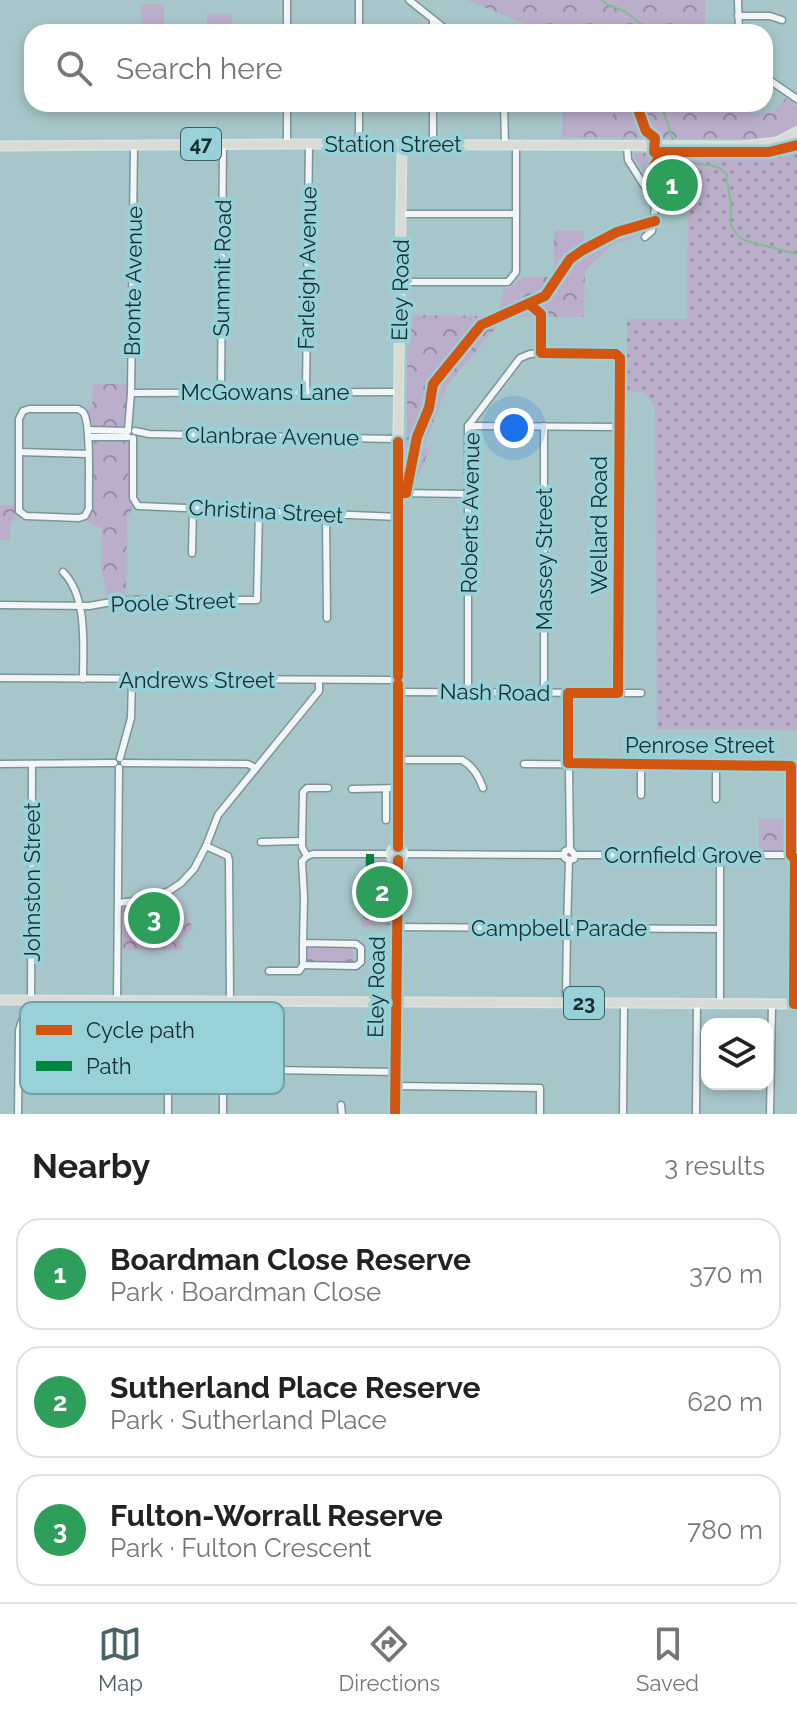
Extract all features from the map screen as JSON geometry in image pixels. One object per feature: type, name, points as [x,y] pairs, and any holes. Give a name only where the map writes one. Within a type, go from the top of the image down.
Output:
[{"type":"main road","name":"Station Street","points":[[0,146],[760,145],[786,143],[797,132]]},
{"type":"main road","name":"Eley Road","points":[[395,1114],[398,927],[397,439],[402,144]]},
{"type":"main road","name":"23","points":[[0,1000],[796,1004]]},
{"type":"street","points":[[287,0],[287,24]]},
{"type":"street","points":[[359,0],[359,24]]},
{"type":"street","points":[[409,0],[439,24]]},
{"type":"street","points":[[738,0],[738,24]]},
{"type":"street","points":[[738,16],[770,16],[782,20]]},
{"type":"street","points":[[773,82],[797,99]]},
{"type":"street","points":[[287,112],[287,144]]},
{"type":"street","points":[[359,112],[359,144]]},
{"type":"street","points":[[433,112],[433,144]]},
{"type":"street","points":[[504,112],[505,144]]},
{"type":"street","name":"Station Street","points":[[786,143],[797,145]]},
{"type":"street","name":"Bronte Avenue","points":[[134,144],[131,434],[135,503]]},
{"type":"street","name":"Summit Road","points":[[221,393],[223,144]]},
{"type":"street","name":"Farleigh Avenue","points":[[306,392],[309,144]]},
{"type":"street","points":[[400,282],[508,282],[516,272],[516,144]]},
{"type":"street","points":[[627,145],[628,160],[646,186],[655,208],[652,231],[645,237]]},
{"type":"street","points":[[401,214],[516,214]]},
{"type":"street","name":"Roberts Avenue","points":[[468,691],[468,426],[520,358],[541,353],[616,354],[620,358]]},
{"type":"street","name":"Wellard Road","points":[[618,693],[620,358]]},
{"type":"street","name":"McGowans Lane","points":[[131,393],[399,392]]},
{"type":"street","points":[[81,410],[87,421],[88,433],[87,514],[79,518],[39,517],[26,516],[19,511],[19,452],[19,419],[23,411],[81,410]]},
{"type":"street","points":[[468,426],[619,427]]},
{"type":"street","name":"Massey Street","points":[[544,426],[544,692]]},
{"type":"street","name":"Clanbrae Avenue","points":[[88,433],[397,439]]},
{"type":"street","points":[[19,452],[88,454]]},
{"type":"street","points":[[399,493],[468,494]]},
{"type":"street","name":"Christina Street","points":[[135,503],[138,506],[399,517]]},
{"type":"street","points":[[192,553],[193,508]]},
{"type":"street","name":"Poole Street","points":[[0,605],[80,606],[123,600],[257,600],[259,511]]},
{"type":"street","points":[[326,514],[327,618]]},
{"type":"street","points":[[63,572],[70,579],[80,606],[83,679]]},
{"type":"street","name":"Andrews Street","points":[[0,678],[397,683]]},
{"type":"street","points":[[117,1001],[119,763],[131,718],[132,680]]},
{"type":"street","points":[[118,903],[142,900],[169,891],[194,869],[218,815],[319,691],[319,681]]},
{"type":"street","name":"Nash Road","points":[[397,683],[468,691],[641,693]]},
{"type":"street","points":[[566,1003],[568,693]]},
{"type":"street","points":[[398,760],[462,760],[470,764],[483,788]]},
{"type":"street","points":[[0,764],[248,764],[255,768]]},
{"type":"street","name":"Johnston Street","points":[[31,1000],[32,764]]},
{"type":"street","name":"Penrose Street","points":[[524,764],[791,766],[791,855]]},
{"type":"street","points":[[641,764],[641,795]]},
{"type":"street","points":[[716,765],[716,799]]},
{"type":"street","points":[[269,971],[299,971],[303,965],[302,861],[307,856],[302,847],[303,792],[307,788],[328,788]]},
{"type":"street","points":[[352,789],[398,788]]},
{"type":"street","points":[[386,789],[386,820]]},
{"type":"street","points":[[261,842],[302,841]]},
{"type":"street","points":[[206,846],[228,856],[229,861],[230,1001]]},
{"type":"street","points":[[370,854],[368,914],[379,915]]},
{"type":"street","points":[[791,855],[795,859],[796,1004]]},
{"type":"street","name":"Cornfield Grove","points":[[307,856],[791,855]]},
{"type":"street","points":[[720,856],[720,1004]]},
{"type":"street","name":"Campbell Parade","points":[[398,927],[720,929]]},
{"type":"street","points":[[303,943],[356,944],[361,948],[361,962],[356,966],[303,965]]},
{"type":"street","points":[[15,1000],[20,1009]]},
{"type":"street","points":[[43,1002],[47,1000]]},
{"type":"street","points":[[623,1114],[624,1004]]},
{"type":"street","points":[[696,1114],[697,1004]]},
{"type":"street","points":[[770,1114],[772,1004]]},
{"type":"street","points":[[18,1114],[20,1026]]},
{"type":"street","points":[[284,1070],[395,1072]]},
{"type":"street","points":[[395,1086],[540,1088],[540,1114]]},
{"type":"street","points":[[341,1105],[342,1114]]},
{"type":"green space","points":[[467,0],[705,0],[705,24],[526,24]]},
{"type":"green space","points":[[141,4],[164,4],[164,24],[141,24]]},
{"type":"green space","points":[[207,14],[232,14],[232,24],[207,24]]},
{"type":"green space","points":[[786,98],[797,106],[797,125],[769,139],[562,137],[562,112],[773,112]]},
{"type":"green space","points":[[562,112],[613,112],[613,125],[562,125]]},
{"type":"green space","points":[[636,153],[688,153],[688,212],[665,217],[657,187],[635,159]]},
{"type":"green space","points":[[688,153],[797,153],[797,730],[657,729],[655,406],[644,393],[627,391],[627,319],[687,319]]},
{"type":"green space","points":[[652,213],[638,236],[612,245],[585,271],[584,317],[505,317],[448,384],[423,448],[430,449],[414,485],[406,485],[408,315],[497,316],[504,289],[522,277],[551,277],[554,230],[584,231],[584,243],[590,243],[624,223]]},
{"type":"green space","points":[[93,384],[129,384],[129,437],[135,503],[127,518],[126,600],[109,603],[101,566],[102,528],[88,523],[88,430],[84,413],[92,407]]},
{"type":"green space","points":[[0,505],[15,505],[15,521],[10,521],[10,540],[0,540]]},
{"type":"green space","points":[[759,819],[791,819],[791,855],[759,856]]},
{"type":"green space","points":[[373,860],[384,860],[391,866],[391,925],[361,927],[361,918],[373,917]]},
{"type":"green space","points":[[174,892],[193,929],[179,938],[183,950],[120,950],[121,907],[165,898]]},
{"type":"green space","points":[[308,946],[353,947],[353,963],[307,963]]},
{"type":"waterway","points":[[602,0],[641,24]]},
{"type":"waterway","points":[[664,112],[674,143]]},
{"type":"waterway","points":[[677,149],[688,161],[719,168],[726,173],[730,222],[739,237],[797,254]]},
{"type":"marked path","points":[[367,915],[370,913],[370,854]]},
{"type":"cycle path","points":[[639,112],[646,131],[655,138],[654,152],[659,157],[652,170],[657,185],[652,198]]},
{"type":"cycle path","points":[[657,152],[769,152],[797,145]]},
{"type":"cycle path","points":[[399,493],[406,493],[417,437],[429,408],[433,384],[481,325],[545,296],[570,259],[583,250],[617,232],[655,221]]},
{"type":"cycle path","points":[[529,304],[541,314],[541,353],[616,354],[620,358],[618,693],[568,693],[568,763],[791,766],[791,855],[795,859],[794,1004],[797,1004]]},
{"type":"cycle path","points":[[398,442],[398,676]]},
{"type":"cycle path","points":[[398,684],[398,847]]},
{"type":"cycle path","points":[[395,1114],[398,860]]},
{"type":"place","name":"Boardman Close Reserve","points":[[672,185]]},
{"type":"place","name":"Sutherland Place Reserve","points":[[382,892]]},
{"type":"place","name":"Fulton-Worrall Reserve","points":[[154,918]]}]
